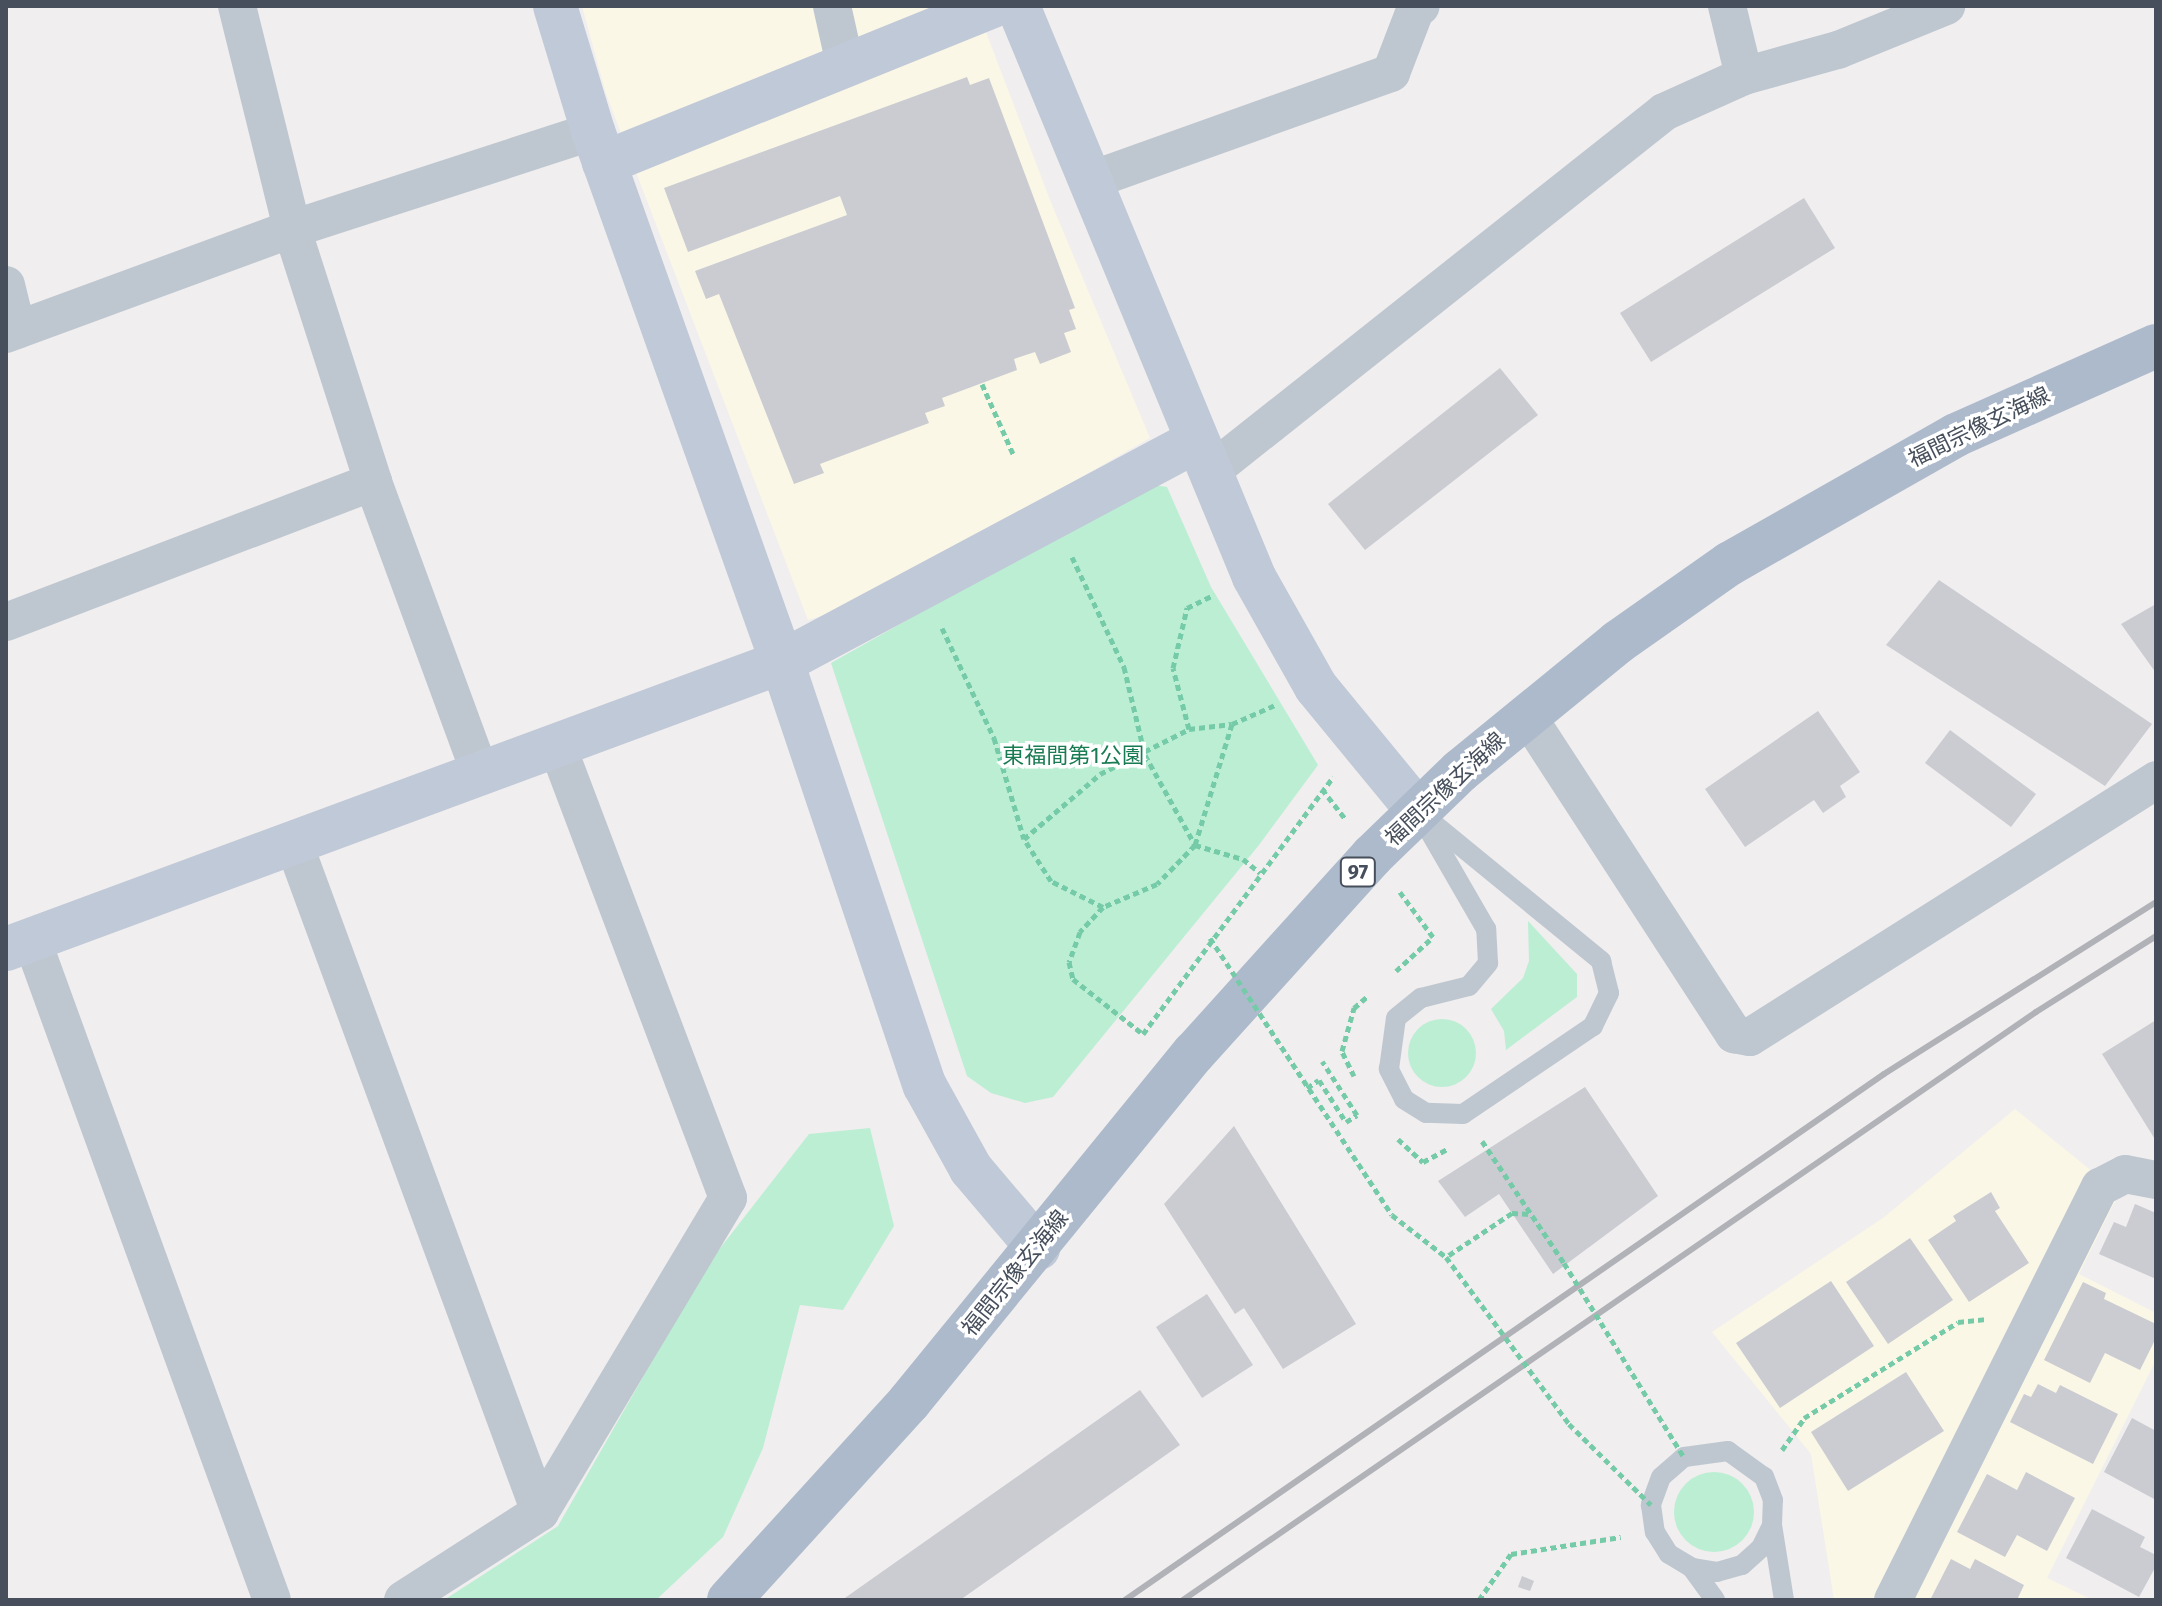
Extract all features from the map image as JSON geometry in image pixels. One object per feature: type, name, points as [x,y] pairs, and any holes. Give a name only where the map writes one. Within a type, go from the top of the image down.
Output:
[{"type":"main road","name":"福間宗像玄海線","points":[[729,1600],[909,1402],[1038,1248],[1194,1053],[1418,811],[1526,714],[1729,564],[1827,506],[1956,435],[2156,346]]},
{"type":"street","points":[[237,6],[292,229],[373,482],[481,776]]},
{"type":"street","points":[[555,6],[598,147],[782,662],[925,1086],[971,1169],[1038,1248]]},
{"type":"street","points":[[832,6],[845,64]]},
{"type":"street","points":[[6,285],[11,332],[292,229],[598,147],[845,64],[992,6]]},
{"type":"street","points":[[1018,6],[1254,577],[1316,687],[1418,811]]},
{"type":"street","points":[[1089,181],[1391,73],[1416,8],[1421,6]]},
{"type":"street","points":[[1727,6],[1744,76]]},
{"type":"street","points":[[272,1600],[19,944],[558,748],[782,662],[1054,518],[1203,456],[1664,112],[1744,76],[1838,50],[1946,6]]},
{"type":"street","points":[[6,622],[373,482]]},
{"type":"street","points":[[1526,714],[1734,1034],[1750,1037],[2156,780]]},
{"type":"street","points":[[403,1600],[540,1512],[728,1198],[558,748]]},
{"type":"street","points":[[294,844],[540,1512]]},
{"type":"street","points":[[1893,1600],[2032,1314],[2100,1187],[2125,1174],[2156,1180]]},
{"type":"lane","points":[[1418,811],[1601,961],[1609,993],[1593,1026],[1463,1114],[1426,1113],[1404,1099],[1389,1069],[1396,1018],[1421,998],[1469,986],[1488,963],[1486,929],[1418,811]]},
{"type":"lane","points":[[1772,1525],[1761,1548],[1742,1565],[1717,1572],[1692,1568],[1669,1554],[1655,1532],[1651,1505],[1661,1477],[1684,1457],[1728,1451],[1764,1477],[1773,1500],[1772,1525],[1784,1600]]},
{"type":"lane","points":[[1692,1568],[1715,1600]]},
{"type":"path","points":[[982,384],[1014,456]]},
{"type":"path","points":[[1054,518],[1124,667],[1145,755],[1195,845],[1243,859],[1260,873]]},
{"type":"path","points":[[1189,729],[1173,668],[1187,608],[1254,577]]},
{"type":"path","points":[[923,587],[994,738],[1024,839],[1051,881],[1103,907]]},
{"type":"path","points":[[1024,839],[1100,774],[1145,755],[1189,729],[1232,724],[1316,687]]},
{"type":"path","points":[[1232,724],[1195,845],[1157,884],[1103,907],[1080,932],[1069,962],[1073,979],[1143,1034],[1210,938],[1322,789]]},
{"type":"path","points":[[1210,938],[1392,1215],[1446,1257],[1569,1424],[1651,1505]]},
{"type":"path","points":[[1307,1088],[1319,1080],[1346,1122],[1357,1115],[1322,1061]]},
{"type":"path","points":[[1488,1149],[1564,1263],[1684,1457]]},
{"type":"path","points":[[1446,1257],[1512,1213],[1532,1214]]},
{"type":"path","points":[[1764,1477],[1804,1418],[1958,1322],[2032,1314]]},
{"type":"path","points":[[1479,1600],[1511,1554],[1655,1532]]},
{"type":"shaded area","points":[[582,6],[976,6],[1050,200],[1150,438],[857,605],[808,620],[606,94]]},
{"type":"shaded area","points":[[2015,1109],[2119,1193],[2079,1274],[2156,1313],[2156,1360],[2047,1578],[2093,1600],[1834,1600],[1811,1454],[1712,1332],[1883,1218]]},
{"type":"green space","name":"東福間第1公園","points":[[1148,484],[1167,487],[1211,587],[1318,765],[1259,845],[1053,1097],[1025,1103],[991,1093],[967,1076],[831,663]]},
{"type":"green space","points":[[1528,921],[1577,974],[1577,997],[1506,1050],[1504,1031],[1491,1009],[1523,978],[1529,961]]},
{"type":"green space","points":[[1442,1019],[1466,1029],[1476,1053],[1466,1077],[1442,1087],[1418,1077],[1408,1053],[1418,1029]]},
{"type":"green space","points":[[870,1128],[894,1226],[843,1310],[800,1305],[763,1448],[723,1537],[656,1600],[444,1600],[558,1526],[707,1265],[809,1134]]},
{"type":"green space","points":[[1714,1472],[1729,1475],[1742,1484],[1751,1497],[1754,1512],[1751,1527],[1742,1540],[1729,1549],[1714,1552],[1699,1549],[1686,1540],[1677,1527],[1674,1512],[1677,1497],[1686,1484],[1699,1475]]},
{"type":"building","points":[[967,77],[970,85],[989,78],[1075,308],[1069,310],[1076,329],[1064,333],[1071,352],[1040,364],[1035,352],[1014,359],[1017,370],[942,398],[945,406],[925,413],[929,423],[820,464],[824,473],[794,484],[719,294],[706,299],[695,271],[847,215],[840,196],[688,252],[664,188]]},
{"type":"building","points":[[1804,198],[1835,248],[1651,362],[1620,313]]},
{"type":"building","points":[[1500,368],[1538,415],[1365,550],[1328,504]]},
{"type":"building","points":[[1939,580],[2152,724],[2105,786],[1886,645]]},
{"type":"building","points":[[2156,604],[2156,673],[2121,624]]},
{"type":"building","points":[[1818,711],[1860,772],[1840,786],[1846,797],[1823,813],[1814,800],[1745,847],[1705,789]]},
{"type":"building","points":[[1950,730],[2036,794],[2011,827],[1925,763]]},
{"type":"building","points":[[2156,1020],[2156,1141],[2102,1054]]},
{"type":"building","points":[[1585,1087],[1658,1196],[1553,1274],[1499,1194],[1465,1217],[1438,1181]]},
{"type":"building","points":[[1234,1126],[1356,1324],[1283,1369],[1244,1308],[1235,1314],[1164,1204]]},
{"type":"building","points":[[1991,1192],[2000,1208],[1995,1211],[2029,1263],[1969,1302],[1928,1240],[1956,1221],[1953,1216]]},
{"type":"building","points":[[2135,1204],[2156,1213],[2156,1279],[2099,1254],[2114,1222],[2126,1227]]},
{"type":"building","points":[[1910,1238],[1953,1300],[1888,1344],[1846,1282]]},
{"type":"building","points":[[1831,1281],[1874,1346],[1780,1408],[1736,1343]]},
{"type":"building","points":[[2083,1282],[2106,1293],[2104,1299],[2156,1324],[2156,1338],[2140,1370],[2105,1353],[2090,1383],[2044,1360]]},
{"type":"building","points":[[1207,1294],[1253,1365],[1202,1398],[1156,1327]]},
{"type":"building","points":[[1906,1372],[1944,1431],[1848,1491],[1811,1432]]},
{"type":"building","points":[[2038,1384],[2056,1393],[2060,1385],[2118,1414],[2093,1464],[2010,1422],[2024,1394],[2031,1397]]},
{"type":"building","points":[[1140,1390],[1180,1445],[960,1600],[842,1600]]},
{"type":"building","points":[[2132,1418],[2156,1431],[2156,1500],[2104,1472]]},
{"type":"building","points":[[2026,1472],[2075,1498],[2047,1551],[2017,1535],[2005,1557],[1957,1532],[1987,1474],[2017,1490]]},
{"type":"building","points":[[2092,1509],[2145,1537],[2140,1547],[2156,1555],[2156,1566],[2139,1597],[2066,1558]]},
{"type":"building","points":[[1951,1559],[1970,1569],[1975,1559],[2024,1585],[2017,1600],[1930,1600]]},
{"type":"building","points":[[1522,1576],[1534,1581],[1530,1591],[1518,1587]]},
{"type":"railway","points":[[1125,1600],[1884,1074],[2156,902]]},
{"type":"railway","points":[[1183,1600],[2036,1012],[2156,936]]}]
